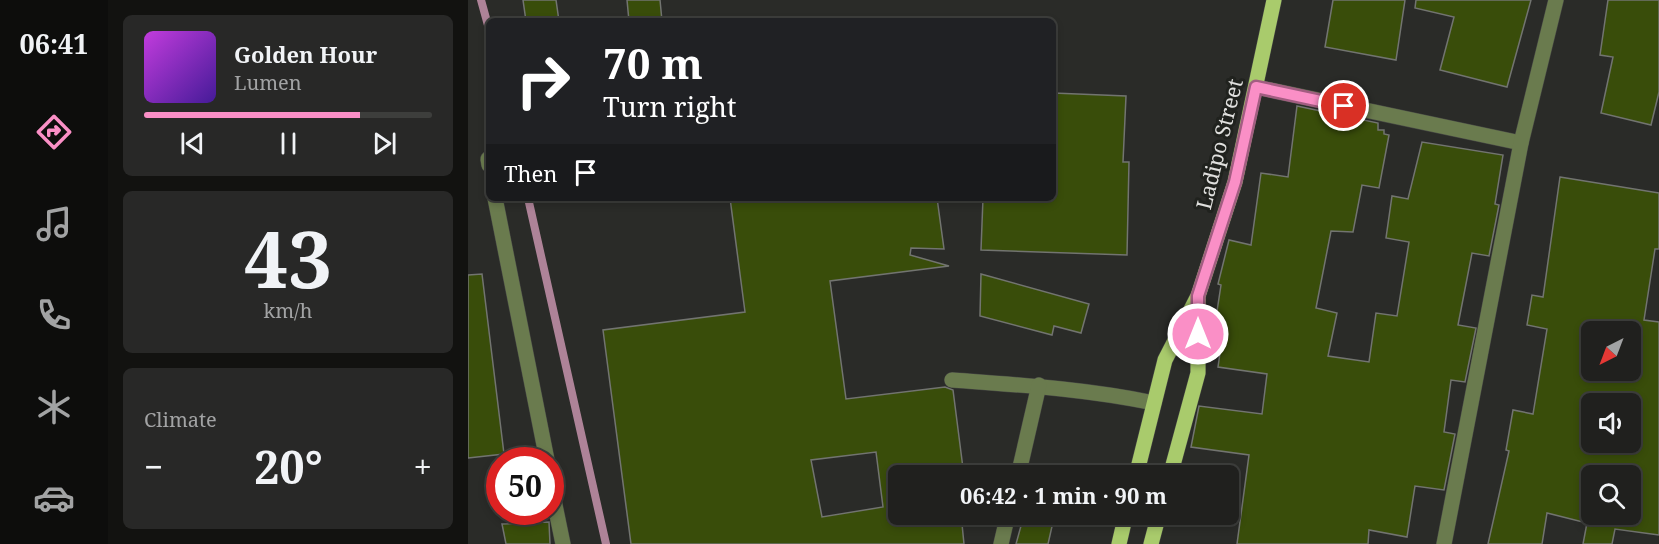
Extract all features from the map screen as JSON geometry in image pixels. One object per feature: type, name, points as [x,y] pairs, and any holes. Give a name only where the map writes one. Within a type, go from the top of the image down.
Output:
[{"type":"main road","name":"Ladipo Street","points":[[1139,465],[1165,360],[1198,296],[1235,182],[1274,0]]},
{"type":"main road","name":"Ladipo Street","points":[[1173,465],[1198,373],[1198,296]]},
{"type":"main road","points":[[1119,544],[1123,525]]},
{"type":"main road","points":[[1151,544],[1156,525]]},
{"type":"street","points":[[1444,544],[1521,143],[1556,0]]},
{"type":"street","points":[[1256,87],[1521,143]]},
{"type":"street","points":[[496,201],[544,447]]},
{"type":"street","points":[[952,380],[1110,394],[1154,403]]},
{"type":"street","points":[[1021,465],[1039,386]]},
{"type":"street","points":[[559,525],[563,544]]},
{"type":"street","points":[[1001,544],[1005,525]]},
{"type":"building","points":[[523,0],[556,0],[559,18],[526,18]]},
{"type":"building","points":[[627,0],[660,0],[662,18],[629,18]]},
{"type":"building","points":[[1333,0],[1405,0],[1396,60],[1325,47]]},
{"type":"building","points":[[1416,0],[1531,0],[1507,87],[1440,70],[1454,17],[1415,8]]},
{"type":"building","points":[[1608,0],[1659,0],[1659,92],[1651,125],[1601,113],[1613,57],[1600,55]]},
{"type":"building","points":[[1056,93],[1126,96],[1123,162],[1129,162],[1127,255],[981,250],[983,201],[1056,201]]},
{"type":"building","points":[[1297,106],[1378,123],[1378,130],[1384,130],[1384,134],[1389,135],[1379,188],[1362,185],[1353,232],[1331,231],[1316,308],[1337,313],[1328,356],[1369,362],[1376,313],[1397,316],[1409,242],[1386,238],[1392,196],[1408,199],[1422,142],[1503,155],[1495,204],[1499,205],[1489,256],[1472,253],[1458,325],[1476,328],[1465,382],[1451,380],[1444,432],[1455,434],[1444,490],[1415,486],[1407,537],[1369,530],[1368,544],[1237,544],[1249,455],[1191,447],[1199,406],[1262,414],[1267,374],[1218,367],[1221,346],[1212,344],[1221,285],[1218,284],[1229,240],[1251,245],[1261,173],[1288,177]]},
{"type":"building","points":[[1560,177],[1659,193],[1659,249],[1655,249],[1644,320],[1659,322],[1659,535],[1615,529],[1612,544],[1583,544],[1587,525],[1641,525],[1641,465],[1581,465],[1581,522],[1547,513],[1542,544],[1488,544],[1509,451],[1506,450],[1513,410],[1533,414],[1547,329],[1527,325],[1532,295],[1543,297]]},
{"type":"building","points":[[730,201],[937,201],[944,249],[911,248],[910,255],[949,266],[830,281],[846,399],[945,387],[953,390],[963,465],[888,465],[888,525],[962,525],[964,544],[631,544],[603,330],[745,312]],"holes":[[[876,452],[883,507],[822,517],[811,460]]]},
{"type":"building","points":[[482,274],[503,447],[486,447],[486,456],[468,458],[468,275]]},
{"type":"building","points":[[981,274],[1089,304],[1081,333],[1054,326],[1052,335],[980,316]]},
{"type":"building","points":[[502,525],[549,525],[550,544],[506,544]]},
{"type":"building","points":[[1021,525],[1052,525],[1048,544],[1016,544]]},
{"type":"waterway","points":[[481,0],[486,18]]},
{"type":"waterway","points":[[529,201],[606,544]]},
{"type":"route","points":[[1198,334],[1198,296],[1235,182],[1256,87],[1344,106]]}]
